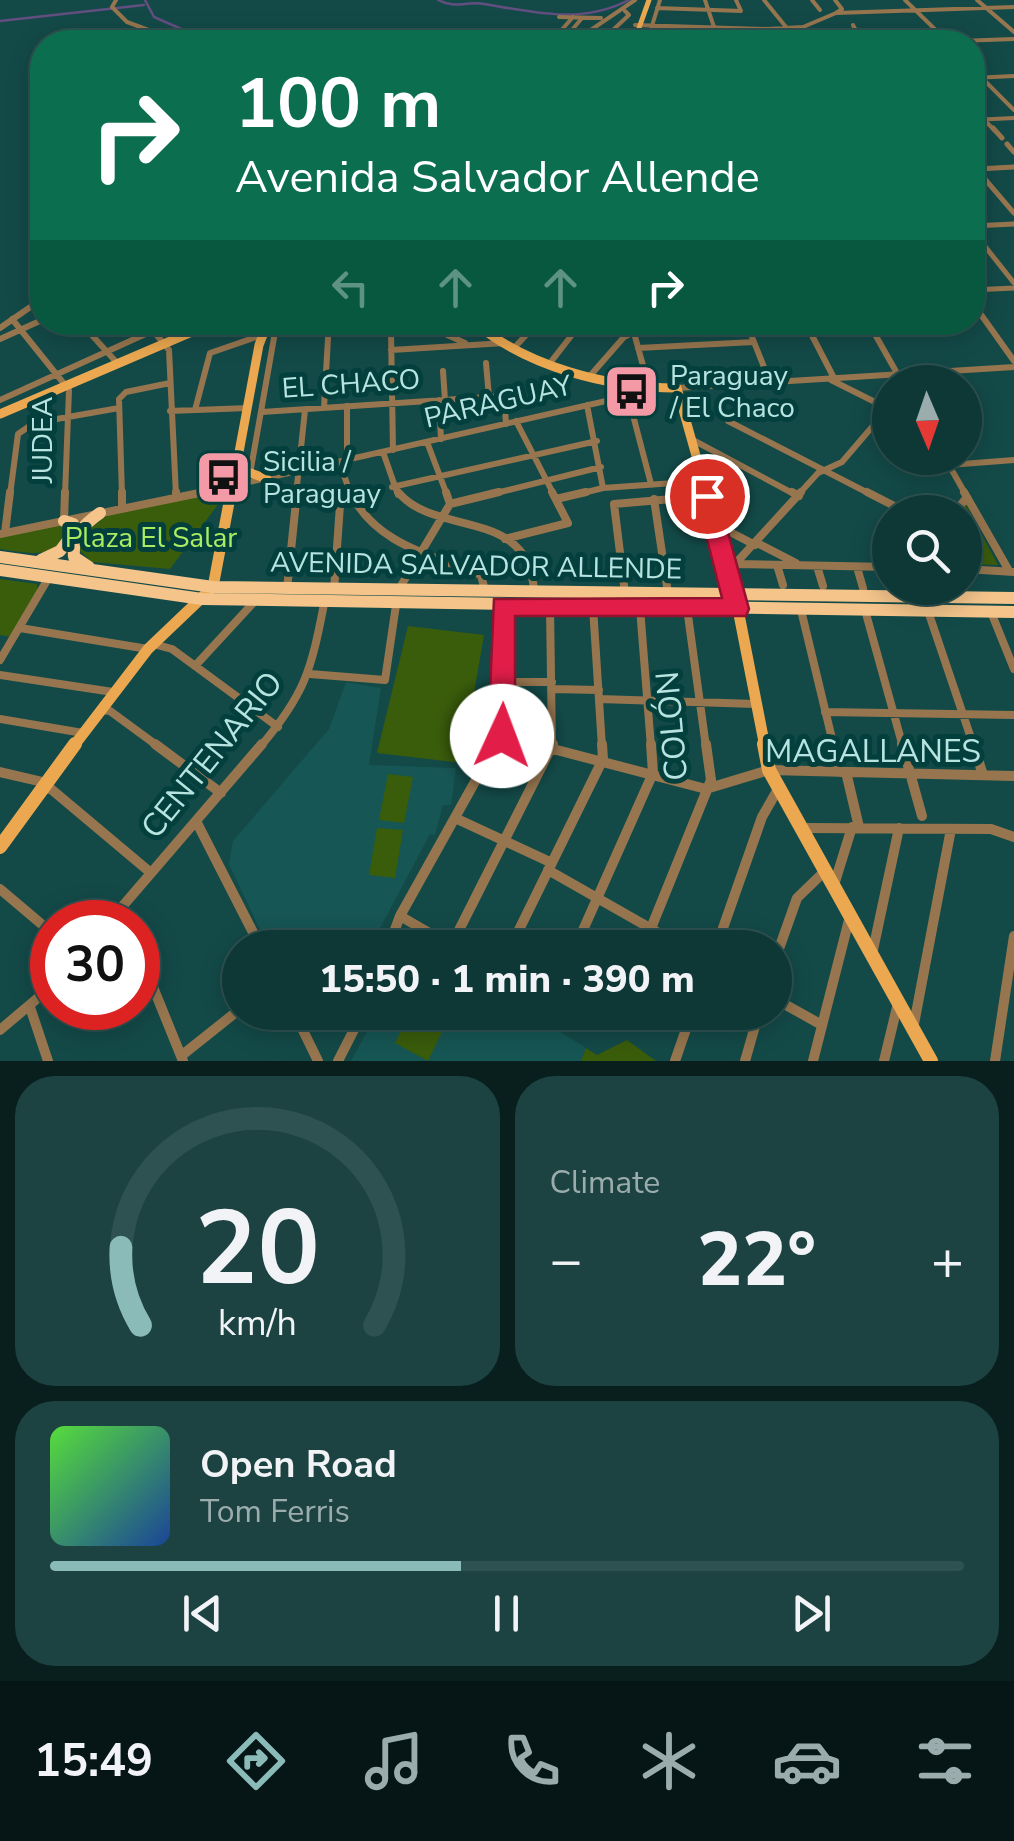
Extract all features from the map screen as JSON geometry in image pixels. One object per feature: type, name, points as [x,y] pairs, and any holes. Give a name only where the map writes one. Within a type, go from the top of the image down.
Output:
[{"type":"highway","points":[[36,562],[60,550],[94,515]]},
{"type":"highway","points":[[92,569],[74,557],[72,547],[94,515]]},
{"type":"highway","points":[[64,521],[72,524],[74,532]]},
{"type":"highway","name":"AVENIDA SALVADOR ALLENDE","points":[[0,557],[213,587],[334,590],[503,606],[542,599],[668,593],[801,610],[1014,612]]},
{"type":"highway","name":"AVENIDA SALVADOR ALLENDE","points":[[0,570],[202,598],[324,604],[485,591],[593,607],[640,608],[687,608],[736,601],[1014,598]]},
{"type":"main road","points":[[643,30],[647,0]]},
{"type":"main road","points":[[4,412],[186,335]]},
{"type":"main road","points":[[0,847],[113,692],[150,647],[213,587],[262,335]]},
{"type":"main road","points":[[493,335],[589,377],[650,391]]},
{"type":"main road","points":[[677,388],[715,524],[731,564],[769,770],[931,1061]]},
{"type":"main road","name":"PARAGUAY","points":[[650,391],[677,388]]},
{"type":"main road","points":[[238,462],[250,474],[266,478]]},
{"type":"street","points":[[116,0],[112,7],[127,22],[149,30]]},
{"type":"street","points":[[560,17],[602,18],[625,10],[634,0]]},
{"type":"street","points":[[646,30],[660,0]]},
{"type":"street","points":[[705,0],[715,28]]},
{"type":"street","points":[[736,0],[741,11]]},
{"type":"street","points":[[764,0],[786,27]]},
{"type":"street","points":[[812,0],[820,10]]},
{"type":"street","points":[[646,27],[803,27],[842,9],[835,0]]},
{"type":"street","points":[[905,0],[935,30]]},
{"type":"street","points":[[977,0],[1014,36]]},
{"type":"street","points":[[836,14],[1014,7]]},
{"type":"street","points":[[657,8],[752,14]]},
{"type":"street","points":[[612,30],[629,14],[625,10]]},
{"type":"street","points":[[562,30],[572,18]]},
{"type":"street","points":[[572,30],[582,18]]},
{"type":"street","points":[[588,30],[602,18]]},
{"type":"street","points":[[853,25],[856,30]]},
{"type":"street","points":[[646,27],[662,30]]},
{"type":"street","points":[[985,39],[1014,36]]},
{"type":"street","points":[[985,78],[1014,76]]},
{"type":"street","points":[[985,81],[1014,110]]},
{"type":"street","points":[[985,119],[1014,118]]},
{"type":"street","points":[[985,120],[1014,152]]},
{"type":"street","points":[[985,167],[1014,167]]},
{"type":"street","points":[[985,180],[1014,213]]},
{"type":"street","points":[[985,227],[1014,224]]},
{"type":"street","points":[[985,246],[1014,285],[985,288]]},
{"type":"street","points":[[0,328],[30,307]]},
{"type":"street","name":"JUDEA","points":[[12,319],[67,384],[71,416],[64,521]]},
{"type":"street","points":[[985,321],[1014,364]]},
{"type":"street","points":[[0,339],[30,325]]},
{"type":"street","points":[[92,335],[118,364]]},
{"type":"street","points":[[4,412],[0,400],[143,335]]},
{"type":"street","points":[[158,335],[165,344],[170,383],[176,498]]},
{"type":"street","points":[[195,410],[210,353],[262,335]]},
{"type":"street","points":[[250,474],[275,335]]},
{"type":"street","points":[[390,335],[393,450]]},
{"type":"street","points":[[448,335],[470,345]]},
{"type":"street","points":[[515,346],[526,335]]},
{"type":"street","points":[[550,363],[572,335]]},
{"type":"street","points":[[589,377],[628,335]]},
{"type":"street","points":[[635,335],[650,391]]},
{"type":"street","points":[[751,335],[770,382]]},
{"type":"street","points":[[811,335],[831,378],[872,398]]},
{"type":"street","points":[[876,335],[893,365]]},
{"type":"street","points":[[324,408],[328,338]]},
{"type":"street","points":[[638,348],[754,342]]},
{"type":"street","points":[[391,350],[504,343]]},
{"type":"street","points":[[486,363],[489,397]]},
{"type":"street","name":"PARAGUAY","points":[[982,367],[1014,364]]},
{"type":"street","points":[[442,438],[443,370]]},
{"type":"street","name":"PARAGUAY","points":[[677,388],[872,376]]},
{"type":"street","points":[[122,509],[119,399],[126,392],[170,383]]},
{"type":"street","name":"PARAGUAY","points":[[3,533],[234,486],[650,391]]},
{"type":"street","name":"EL CHACO","points":[[262,412],[504,396],[506,424]]},
{"type":"street","points":[[628,396],[651,484]]},
{"type":"street","points":[[588,405],[604,488]]},
{"type":"street","points":[[347,406],[346,460],[341,466],[353,508],[370,527],[481,575],[485,591]]},
{"type":"street","points":[[3,533],[14,444],[29,425],[118,408]]},
{"type":"street","name":"EL CHACO","points":[[170,411],[248,408]]},
{"type":"street","points":[[288,589],[305,410]]},
{"type":"street","points":[[728,421],[873,495]]},
{"type":"street","points":[[505,538],[568,523],[516,422]]},
{"type":"street","points":[[731,564],[756,544],[824,470],[842,462],[872,425]]},
{"type":"street","points":[[691,439],[799,496]]},
{"type":"street","points":[[392,487],[597,441]]},
{"type":"street","points":[[427,442],[450,504]]},
{"type":"street","points":[[0,447],[14,444]]},
{"type":"street","points":[[383,452],[392,487],[414,506],[505,538],[533,565],[542,599],[554,746],[461,930]]},
{"type":"street","points":[[982,460],[1014,460]]},
{"type":"street","points":[[310,674],[384,680],[397,598],[438,517],[450,504],[601,468]]},
{"type":"street","points":[[556,499],[604,488],[703,481]]},
{"type":"street","points":[[624,593],[614,504],[707,496]]},
{"type":"street","points":[[654,499],[668,593]]},
{"type":"street","points":[[334,590],[340,504]]},
{"type":"street","points":[[982,523],[1011,570]]},
{"type":"street","points":[[715,524],[800,566]]},
{"type":"street","points":[[731,564],[872,566]]},
{"type":"street","points":[[777,565],[783,585]]},
{"type":"street","points":[[817,566],[823,586]]},
{"type":"street","points":[[857,566],[864,588]]},
{"type":"street","points":[[982,569],[1011,570]]},
{"type":"street","points":[[0,660],[49,577]]},
{"type":"street","points":[[195,666],[255,601]]},
{"type":"street","name":"CENTENARIO","points":[[129,900],[278,727],[310,674],[324,604]]},
{"type":"street","points":[[395,930],[502,736],[503,606]]},
{"type":"street","points":[[519,930],[603,760],[593,607]]},
{"type":"street","points":[[583,930],[653,773],[640,608]]},
{"type":"street","name":"COLÓN","points":[[651,928],[711,780],[687,608]]},
{"type":"street","points":[[801,610],[856,827],[834,886]]},
{"type":"street","points":[[865,610],[922,816]]},
{"type":"street","points":[[928,611],[983,775]]},
{"type":"street","points":[[991,612],[1013,666]]},
{"type":"street","points":[[20,628],[172,649],[278,727]]},
{"type":"street","points":[[0,638],[12,641]]},
{"type":"street","points":[[0,676],[113,692]]},
{"type":"street","points":[[503,682],[647,700],[756,704]]},
{"type":"street","points":[[100,710],[110,711],[221,793]]},
{"type":"street","points":[[825,712],[1014,715]]},
{"type":"street","points":[[0,719],[83,733]]},
{"type":"street","points":[[502,736],[554,746],[706,789]]},
{"type":"street","name":"MAGALLANES","points":[[706,789],[769,770],[1014,776]]},
{"type":"street","points":[[0,772],[51,789],[152,873]]},
{"type":"street","points":[[722,930],[762,817],[780,787]]},
{"type":"street","points":[[455,818],[508,840],[654,930]]},
{"type":"street","points":[[196,822],[252,930]]},
{"type":"street","points":[[803,828],[991,829],[1014,837]]},
{"type":"street","points":[[872,955],[899,828]]},
{"type":"street","points":[[913,1028],[951,828]]},
{"type":"street","points":[[784,930],[795,896],[825,870]]},
{"type":"street","points":[[0,888],[30,914]]},
{"type":"street","points":[[400,916],[423,930]]},
{"type":"street","points":[[813,1061],[850,916]]},
{"type":"street","points":[[995,1061],[1014,936]]},
{"type":"street","points":[[884,1061],[898,1003]]},
{"type":"street","points":[[160,1004],[182,1058],[222,1024]]},
{"type":"street","points":[[0,1030],[30,1006]]},
{"type":"street","points":[[792,1008],[822,1025]]},
{"type":"street","points":[[38,1030],[48,1061]]},
{"type":"street","points":[[303,1030],[318,1061]]},
{"type":"street","points":[[338,1061],[354,1030]]},
{"type":"street","points":[[675,1061],[686,1030]]},
{"type":"street","points":[[745,1061],[754,1030]]},
{"type":"shaded area","points":[[346,682],[381,688],[369,765],[456,768],[451,805],[443,805],[435,835],[430,834],[379,930],[260,930],[229,864],[233,841],[329,729]]},
{"type":"shaded area","points":[[368,1030],[557,1030],[586,1048],[581,1061],[351,1061]]},
{"type":"green space","name":"Plaza El Salar","points":[[228,491],[170,569],[92,562],[79,550],[81,536],[107,515]]},
{"type":"green space","name":"Plaza El Salar","points":[[61,524],[70,529],[58,546],[50,550],[31,553],[0,549],[0,536]]},
{"type":"green space","points":[[982,535],[998,565],[982,565]]},
{"type":"green space","points":[[0,579],[37,584],[37,592],[11,637],[0,635]]},
{"type":"green space","points":[[408,626],[484,635],[462,763],[377,753]]},
{"type":"green space","points":[[388,774],[413,777],[404,823],[379,820]]},
{"type":"green space","points":[[377,828],[403,830],[395,878],[369,875]]},
{"type":"green space","points":[[402,1030],[443,1030],[428,1061],[395,1043]]},
{"type":"green space","points":[[627,1040],[656,1061],[581,1061],[586,1048],[597,1055]]},
{"type":"waterway","points":[[145,0],[154,17],[184,30]]},
{"type":"waterway","points":[[438,0],[557,14],[593,12],[629,0]]},
{"type":"waterway","points":[[0,21],[144,5]]},
{"type":"place","name":"Paraguay / El Chaco","points":[[631,392]]},
{"type":"place","name":"Sicilia / Paraguay","points":[[224,478]]},
{"type":"route","points":[[502,736],[503,606],[737,609],[707,496]]}]
